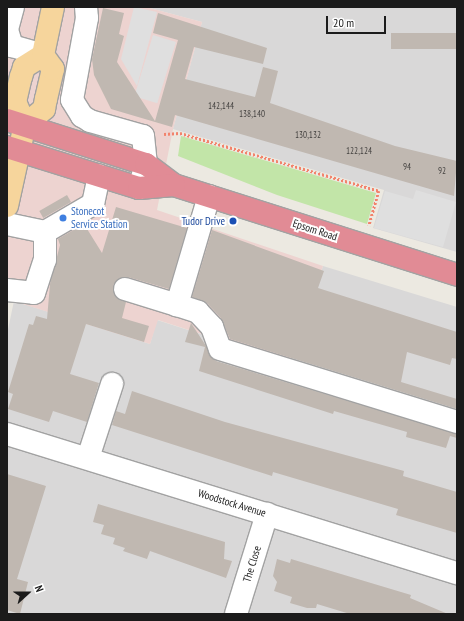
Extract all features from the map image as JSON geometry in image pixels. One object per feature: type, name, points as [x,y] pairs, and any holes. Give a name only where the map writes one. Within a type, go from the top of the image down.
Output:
[{"type":"highway","name":"Epsom Road","points":[[16,122],[146,164],[174,185],[457,275]]},
{"type":"highway","name":"Epsom Road","points":[[13,149],[139,188],[174,185]]},
{"type":"main road","points":[[7,206],[16,122],[16,102],[21,77],[24,67],[43,55],[53,7]]},
{"type":"main road","points":[[16,122],[44,109],[53,69],[43,55]]},
{"type":"street","points":[[13,7],[7,30],[12,46],[43,55]]},
{"type":"street","points":[[86,7],[87,18],[72,100],[79,112],[90,121],[143,136],[146,164],[139,188]]},
{"type":"street","points":[[7,224],[45,232],[93,204],[99,176]]},
{"type":"street","points":[[177,305],[209,196]]},
{"type":"street","points":[[7,290],[34,293],[45,260],[45,232]]},
{"type":"street","points":[[125,289],[198,312],[212,327],[220,349],[457,422]]},
{"type":"street","points":[[88,458],[112,384]]},
{"type":"street","name":"Woodstock Avenue","points":[[7,434],[457,573]]},
{"type":"street","name":"The Close","points":[[236,614],[267,514]]},
{"type":"path","points":[[158,135],[180,133],[379,191],[369,229]]},
{"type":"shaded area","points":[[7,7],[146,7],[202,22],[173,129],[157,210],[323,266],[291,363],[158,320],[150,344],[7,299]]},
{"type":"shaded area","points":[[134,7],[157,12],[137,86],[121,59]]},
{"type":"shaded area","points":[[146,7],[457,7],[457,252],[373,228],[384,190],[173,129],[202,22]]},
{"type":"shaded area","points":[[153,35],[176,42],[157,103],[134,96]]},
{"type":"shaded area","points":[[416,190],[456,202],[443,247],[374,228],[385,191],[413,199]]},
{"type":"shaded area","points":[[323,266],[457,307],[457,614],[7,614],[7,334],[14,301],[150,344],[157,320],[291,363]]},
{"type":"green space","points":[[181,136],[376,193],[367,224],[277,195],[178,156]]},
{"type":"building","points":[[103,8],[124,13],[119,34],[124,36],[117,62],[155,121],[178,40],[153,33],[158,13],[267,48],[263,64],[194,47],[185,79],[255,97],[263,67],[278,71],[270,103],[395,146],[457,161],[454,196],[175,115],[172,127],[111,109],[94,75],[92,59]]},
{"type":"building","points":[[391,33],[457,33],[457,49],[391,49]]},
{"type":"building","points":[[67,195],[71,202],[43,218],[39,211]]},
{"type":"building","points":[[116,207],[187,228],[169,289],[128,277],[122,277],[113,285],[116,297],[126,302],[122,318],[149,326],[144,342],[86,324],[70,374],[99,383],[87,422],[53,411],[49,422],[8,409],[13,394],[8,392],[29,324],[33,325],[36,316],[47,319],[50,284],[60,245],[58,239],[84,224],[102,253]]},
{"type":"building","points":[[212,230],[324,271],[318,288],[457,332],[457,359],[452,358],[450,365],[407,352],[401,382],[457,399],[457,409],[230,339],[221,318],[207,303],[192,297]]},
{"type":"building","points":[[191,323],[216,361],[457,434],[457,438],[450,436],[446,448],[406,437],[407,432],[334,411],[333,414],[199,371],[205,347],[185,342]]},
{"type":"building","points":[[132,391],[225,422],[404,471],[403,476],[457,492],[457,533],[396,515],[398,509],[273,472],[272,476],[112,425],[116,411],[125,414]]},
{"type":"building","points":[[7,474],[46,486],[17,579],[28,582],[20,614],[7,610]]},
{"type":"building","points":[[98,504],[225,542],[224,559],[232,561],[226,578],[150,551],[147,559],[123,551],[125,548],[113,544],[115,538],[101,534],[104,525],[93,522]]},
{"type":"building","points":[[277,559],[290,563],[291,559],[411,595],[410,598],[448,614],[350,614],[317,604],[316,608],[307,608],[290,603],[292,597],[274,591],[277,582],[273,576]]},
{"type":"place","name":"Stonecot Service Station","points":[[63,218]]},
{"type":"place","name":"Tudor Drive","points":[[233,221]]}]
